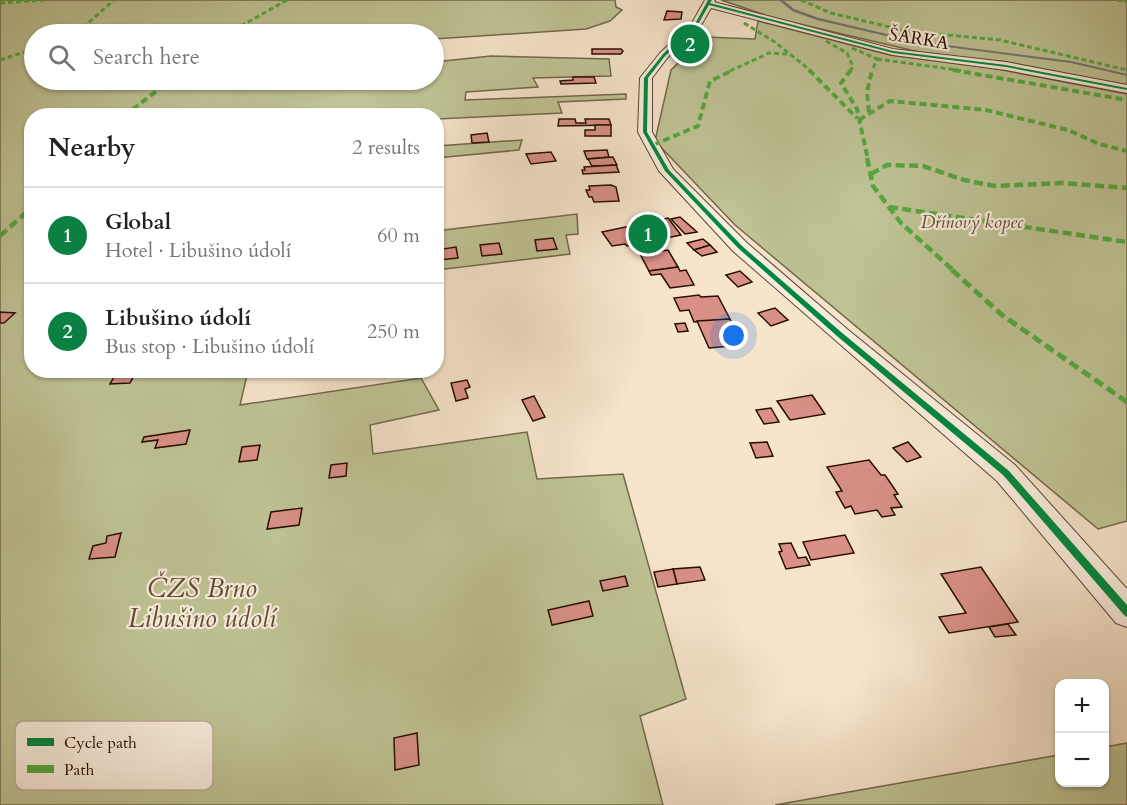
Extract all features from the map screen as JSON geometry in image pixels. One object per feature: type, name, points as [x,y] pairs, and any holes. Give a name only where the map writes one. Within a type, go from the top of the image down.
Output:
[{"type":"street","name":"ŠÁRKA","points":[[710,2],[750,15],[893,52],[1006,66],[1127,89]]},
{"type":"street","points":[[710,2],[696,25],[663,55],[646,78],[645,132],[667,171],[757,261],[839,334],[1006,473],[1127,612]]},
{"type":"street","name":"ŠÁRKA","points":[[696,25],[726,15],[750,15]]},
{"type":"street","points":[[733,32],[750,15]]},
{"type":"green space","name":"ČZS Brno Libušino údolí","points":[[0,0],[615,0],[616,7],[622,10],[610,21],[586,29],[444,38],[444,24],[24,24],[24,90],[444,90],[444,61],[491,56],[609,59],[611,76],[533,78],[538,87],[466,92],[465,100],[626,94],[626,99],[558,102],[562,113],[444,119],[444,108],[24,108],[24,378],[246,378],[240,405],[421,378],[439,410],[370,425],[373,454],[527,432],[537,479],[623,474],[686,699],[640,716],[663,805],[0,805]]},
{"type":"green space","points":[[721,0],[1127,0],[1127,85],[1007,62],[932,55],[774,18]]},
{"type":"green space","name":"Dřínový kopec","points":[[758,21],[890,55],[992,68],[1127,94],[1127,521],[1098,529],[735,225],[655,141],[671,70],[705,37],[755,39]]},
{"type":"green space","points":[[522,140],[519,150],[444,157],[444,146]]},
{"type":"green space","points":[[577,214],[578,234],[566,235],[570,254],[444,269],[444,230]]},
{"type":"green space","points":[[1127,743],[1127,805],[775,805],[1055,756],[1055,787],[1109,787],[1109,746]]},
{"type":"building","points":[[667,11],[682,12],[681,19],[664,20]]},
{"type":"building","points":[[592,49],[621,49],[623,51],[621,54],[592,54]]},
{"type":"building","points":[[573,77],[594,77],[596,83],[561,84],[560,81],[573,80]]},
{"type":"building","points":[[559,119],[575,119],[576,123],[586,123],[585,119],[609,119],[611,125],[558,126]]},
{"type":"building","points":[[595,125],[611,125],[611,136],[585,136],[585,130],[595,130]]},
{"type":"building","points":[[487,133],[489,142],[472,143],[471,135]]},
{"type":"building","points":[[607,150],[609,157],[587,159],[584,151]]},
{"type":"building","points":[[551,152],[556,161],[531,164],[526,154]]},
{"type":"building","points":[[613,157],[617,165],[592,166],[588,159]]},
{"type":"building","points":[[616,165],[619,172],[583,174],[582,170],[585,170],[584,167]]},
{"type":"building","points":[[611,185],[616,187],[619,201],[594,202],[586,190],[590,190],[589,186]]},
{"type":"building","points":[[680,217],[697,232],[685,234],[671,219]]},
{"type":"building","points":[[668,218],[681,235],[627,246],[625,244],[612,246],[602,232]]},
{"type":"building","points":[[553,238],[557,249],[537,251],[535,240]]},
{"type":"building","points":[[703,239],[710,245],[694,250],[687,243]]},
{"type":"building","points":[[499,243],[502,254],[482,256],[480,245]]},
{"type":"building","points":[[710,245],[717,252],[702,256],[694,250]]},
{"type":"building","points":[[456,247],[458,258],[444,259],[444,249]]},
{"type":"building","points":[[668,250],[678,267],[649,271],[640,254]]},
{"type":"building","points":[[678,267],[680,271],[686,270],[694,285],[670,288],[661,274],[651,275],[649,271]]},
{"type":"building","points":[[740,271],[752,282],[738,287],[726,275]]},
{"type":"building","points":[[699,295],[701,297],[718,296],[730,319],[694,322],[689,310],[680,311],[674,298]]},
{"type":"building","points":[[775,308],[788,320],[771,326],[758,313]]},
{"type":"building","points":[[0,312],[15,313],[4,323],[0,323]]},
{"type":"building","points":[[730,319],[743,345],[709,348],[697,321]]},
{"type":"building","points":[[685,323],[688,331],[678,332],[675,324]]},
{"type":"building","points":[[113,378],[133,378],[130,383],[110,384]]},
{"type":"building","points":[[467,380],[470,387],[465,389],[468,398],[456,401],[451,383]]},
{"type":"building","points":[[812,395],[825,414],[790,420],[777,401]]},
{"type":"building","points":[[534,396],[545,417],[533,421],[522,400]]},
{"type":"building","points":[[771,408],[779,422],[764,424],[756,410]]},
{"type":"building","points":[[190,430],[186,444],[155,448],[158,440],[142,442],[144,437]]},
{"type":"building","points":[[767,442],[773,456],[756,458],[750,443]]},
{"type":"building","points":[[908,442],[921,457],[907,462],[893,448]]},
{"type":"building","points":[[260,445],[257,460],[239,462],[242,447]]},
{"type":"building","points":[[869,460],[881,475],[885,475],[898,494],[894,495],[902,507],[891,508],[895,515],[882,517],[877,510],[855,514],[851,506],[845,508],[836,492],[842,491],[827,467]]},
{"type":"building","points":[[347,463],[346,476],[329,478],[331,465]]},
{"type":"building","points":[[302,508],[299,525],[267,529],[271,512]]},
{"type":"building","points":[[121,533],[115,557],[89,559],[93,546],[106,543],[107,536]]},
{"type":"building","points":[[845,535],[854,553],[811,560],[803,542]]},
{"type":"building","points":[[791,543],[798,558],[806,557],[810,565],[786,569],[779,552],[782,551],[779,544]]},
{"type":"building","points":[[700,567],[705,580],[677,584],[673,569]]},
{"type":"building","points":[[981,567],[1018,622],[949,633],[939,617],[966,613],[941,574]]},
{"type":"building","points":[[673,569],[677,584],[658,587],[654,572]]},
{"type":"building","points":[[625,576],[628,586],[603,591],[600,581]]},
{"type":"building","points":[[589,601],[593,616],[552,625],[548,610]]},
{"type":"building","points":[[1008,624],[1016,635],[995,637],[989,627]]},
{"type":"building","points":[[417,733],[419,765],[395,770],[394,738]]},
{"type":"waterway","points":[[781,0],[793,10],[818,19],[916,42],[1071,62],[1127,75]]},
{"type":"marked path","points":[[0,3],[44,0]]},
{"type":"marked path","points":[[87,24],[114,0]]},
{"type":"marked path","points":[[244,24],[273,10],[287,0]]},
{"type":"marked path","points":[[801,0],[831,13],[906,31],[1000,40],[1127,70]]},
{"type":"marked path","points":[[1117,0],[1127,2]]},
{"type":"marked path","points":[[744,23],[790,53],[857,118]]},
{"type":"marked path","points":[[826,41],[847,53],[853,67],[841,83],[857,109],[873,186],[901,223],[1002,315],[1127,402]]},
{"type":"marked path","points":[[852,48],[877,59],[868,85],[869,112]]},
{"type":"marked path","points":[[0,60],[24,52]]},
{"type":"marked path","points":[[653,145],[698,126],[710,81],[769,53],[789,54]]},
{"type":"marked path","points":[[877,59],[1017,79],[1127,100]]},
{"type":"marked path","points":[[134,108],[158,90]]},
{"type":"marked path","points":[[859,120],[890,101],[986,110],[1068,130],[1099,144],[1127,151]]},
{"type":"marked path","points":[[871,174],[887,165],[923,166],[964,180],[995,186],[1063,183],[1127,188]]},
{"type":"marked path","points":[[889,207],[1127,242]]},
{"type":"marked path","points":[[0,236],[24,214]]},
{"type":"cycle path","points":[[710,0],[696,25],[664,55],[646,78],[645,132],[667,171],[740,247],[839,334],[1006,473],[1127,612]]},
{"type":"cycle path","points":[[709,4],[893,52],[1006,66],[1127,89]]},
{"type":"place","name":"Libušino údolí","points":[[690,44]]},
{"type":"place","name":"Global","points":[[648,234]]}]
